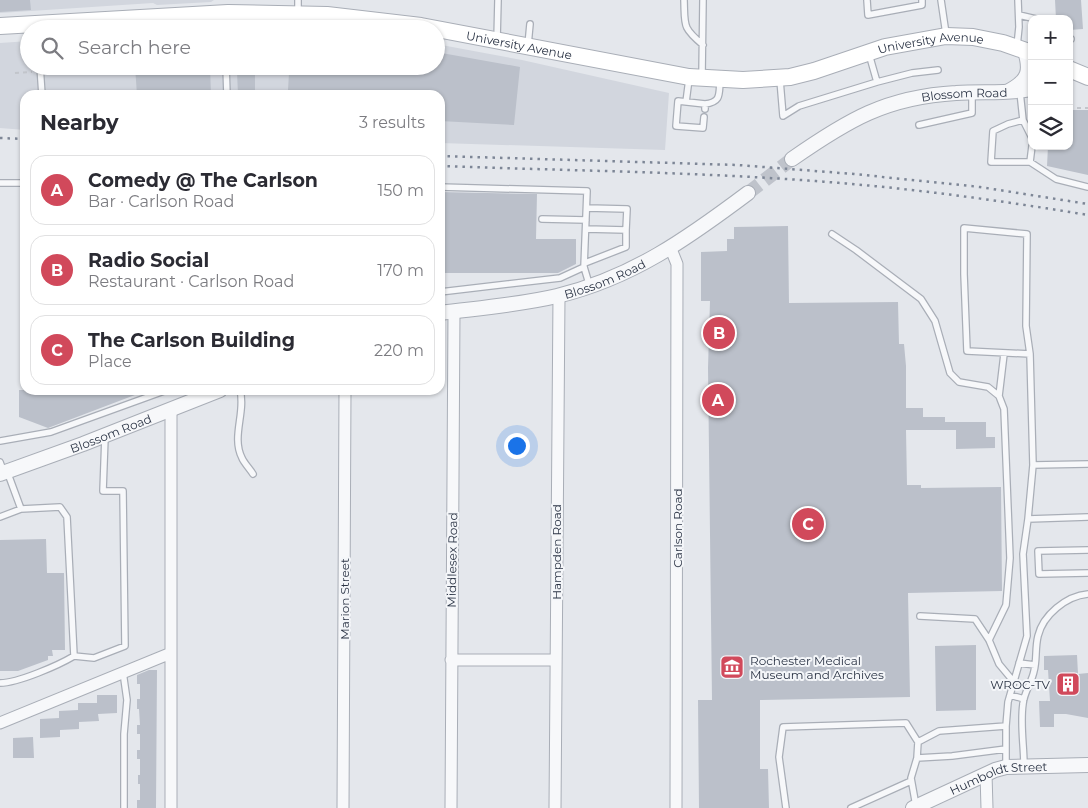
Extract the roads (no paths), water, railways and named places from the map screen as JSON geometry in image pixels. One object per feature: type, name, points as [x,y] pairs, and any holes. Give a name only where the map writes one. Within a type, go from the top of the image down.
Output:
[{"type":"main road","name":"University Avenue","points":[[132,20],[298,7],[372,20]]},
{"type":"main road","name":"University Avenue","points":[[0,26],[20,26]]},
{"type":"main road","name":"University Avenue","points":[[445,30],[696,77],[743,80],[780,78],[814,71],[905,42],[946,36],[973,37],[1002,43],[1024,51]]},
{"type":"main road","points":[[1073,71],[1088,77]]},
{"type":"street","points":[[1020,89],[1028,69],[1028,62],[1024,51]]},
{"type":"street","name":"Blossom Road","points":[[792,159],[847,123],[892,104],[919,97],[1020,89]]},
{"type":"street","name":"Blossom Road","points":[[445,313],[518,304],[558,296],[615,277],[671,249],[748,193]]},
{"type":"street","name":"Carlson Road","points":[[671,249],[677,264],[676,808]]},
{"type":"street","name":"Hampden Road","points":[[555,808],[558,296]]},
{"type":"street","name":"Middlesex Road","points":[[451,808],[454,311]]},
{"type":"street","name":"Blossom Road","points":[[3,470],[105,435],[207,395]]},
{"type":"street","name":"Marion Street","points":[[343,808],[345,395]]},
{"type":"street","points":[[171,409],[171,808]]},
{"type":"street","points":[[0,723],[171,653]]},
{"type":"street","points":[[451,660],[556,660]]},
{"type":"street","name":"Humboldt Street","points":[[914,807],[986,774],[1006,767],[1088,765]]},
{"type":"street","points":[[986,774],[987,808]]},
{"type":"lane","points":[[497,40],[498,0]]},
{"type":"lane","points":[[684,0],[687,30],[703,45]]},
{"type":"lane","points":[[686,102],[696,77],[703,45],[703,0]]},
{"type":"lane","points":[[866,0],[868,15],[922,5],[922,0]]},
{"type":"lane","points":[[942,0],[946,36]]},
{"type":"lane","points":[[1018,0],[1019,27],[1024,51]]},
{"type":"lane","points":[[1019,15],[1028,17]]},
{"type":"lane","points":[[528,45],[530,24]]},
{"type":"lane","points":[[869,52],[877,82]]},
{"type":"lane","points":[[780,78],[783,116],[799,106],[877,82],[938,70]]},
{"type":"lane","points":[[40,75],[42,90]]},
{"type":"lane","points":[[226,75],[227,90]]},
{"type":"lane","points":[[704,117],[703,128],[676,126],[678,101],[705,107],[714,103],[719,97],[721,79]]},
{"type":"lane","points":[[1020,89],[1023,120],[1028,130]]},
{"type":"lane","points":[[919,125],[972,113],[972,92]]},
{"type":"lane","points":[[1023,120],[993,131],[991,162],[1030,162],[1056,179],[1088,187]]},
{"type":"lane","points":[[1030,162],[1033,150]]},
{"type":"lane","points":[[0,183],[20,183]]},
{"type":"lane","points":[[445,187],[587,191],[585,265],[590,286]]},
{"type":"lane","points":[[445,291],[560,278],[626,247],[627,209],[587,208]]},
{"type":"lane","points":[[542,219],[586,220]]},
{"type":"lane","points":[[1006,767],[1006,726],[1010,695],[1027,636],[1023,554],[1033,465],[1030,354],[1026,326],[1027,234],[964,228],[967,352],[1030,354]]},
{"type":"lane","points":[[586,229],[626,230]]},
{"type":"lane","points":[[832,234],[921,299],[935,321],[950,374],[959,382],[988,387],[1000,396]]},
{"type":"lane","points":[[989,640],[1006,605],[1010,558],[1004,409],[1000,396],[1004,354]]},
{"type":"lane","points":[[0,441],[51,432],[153,395]]},
{"type":"lane","points":[[241,395],[242,408],[238,434],[239,450],[253,474]]},
{"type":"lane","points":[[0,683],[63,663],[74,656],[94,658],[125,646],[123,491],[103,491],[105,435]]},
{"type":"lane","points":[[1033,465],[1088,464]]},
{"type":"lane","points":[[3,470],[21,509]]},
{"type":"lane","points":[[0,517],[21,509],[60,508],[67,517],[74,656]]},
{"type":"lane","points":[[1028,519],[1088,517]]},
{"type":"lane","points":[[1088,550],[1038,551],[1039,574],[1088,572]]},
{"type":"lane","points":[[1024,766],[1022,705],[1034,670],[1037,637],[1040,628],[1058,607],[1070,600],[1088,594]]},
{"type":"lane","points":[[920,616],[975,619],[989,640],[998,664],[1014,682]]},
{"type":"lane","points":[[1020,663],[1035,665]]},
{"type":"lane","points":[[124,672],[127,700],[124,734],[124,808]]},
{"type":"lane","points":[[1010,695],[1024,699]]},
{"type":"lane","points":[[786,808],[779,757],[783,727],[906,723],[918,742],[918,758],[911,781],[914,807]]},
{"type":"lane","points":[[918,742],[939,731],[1006,726]]},
{"type":"lane","points":[[918,758],[1006,749]]},
{"type":"lane","points":[[851,808],[911,781]]},
{"type":"tunnel","points":[[748,193],[792,159]]},
{"type":"railway","points":[[0,138],[20,139]]},
{"type":"railway","points":[[445,156],[738,165],[854,174],[980,187],[1088,204]]},
{"type":"railway","points":[[445,166],[698,174],[801,180],[941,193],[1088,215]]},
{"type":"place","name":"Radio Social","points":[[719,333]]},
{"type":"place","name":"Comedy @ The Carlson","points":[[718,400]]},
{"type":"place","name":"The Carlson Building","points":[[808,524]]},
{"type":"place","name":"Rochester Medical Museum and Archives","points":[[732,667]]},
{"type":"place","name":"WROC-TV","points":[[1068,684]]}]
